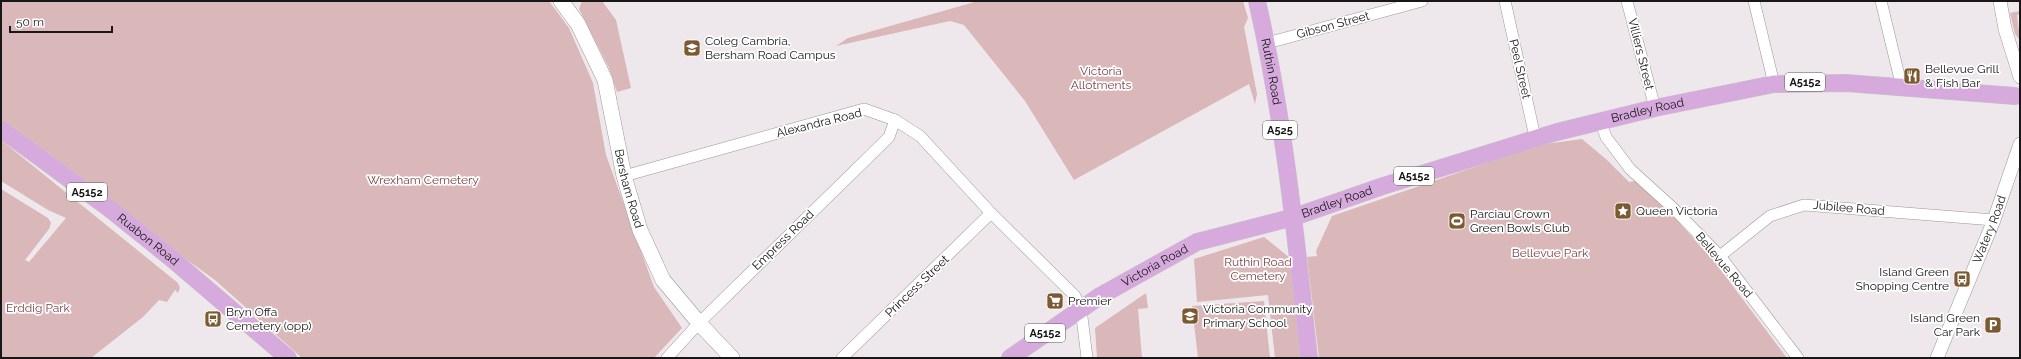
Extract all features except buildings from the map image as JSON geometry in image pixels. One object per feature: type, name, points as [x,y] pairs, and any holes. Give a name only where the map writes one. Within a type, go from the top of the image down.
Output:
[{"type":"main road","name":"Bersham Road","points":[[561,1],[578,24],[605,80],[624,176],[640,230],[663,280],[699,323],[732,358]]},
{"type":"main road","name":"Ruthin Road","points":[[1257,1],[1267,43],[1294,217],[1309,358]]},
{"type":"main road","name":"Bradley Road","points":[[1294,217],[1383,186],[1535,138],[1654,108],[1774,84],[1846,83],[2018,96]]},
{"type":"main road","name":"Ruabon Road","points":[[1,129],[134,228],[288,358]]},
{"type":"main road","name":"Victoria Road","points":[[1010,358],[1100,296],[1197,242],[1294,217]]},
{"type":"street","name":"Gibson Street","points":[[1267,43],[1422,1]]},
{"type":"street","name":"Peel Street","points":[[1505,1],[1535,138]]},
{"type":"street","name":"Villiers Street","points":[[1627,1],[1654,108]]},
{"type":"street","points":[[1754,1],[1774,84]]},
{"type":"street","points":[[1881,1],[1902,88]]},
{"type":"street","points":[[2000,1],[2005,29],[2020,77]]},
{"type":"street","name":"Alexandra Road","points":[[624,176],[864,109],[895,120],[920,136],[991,213],[1075,296],[1081,308]]},
{"type":"street","name":"Empress Road","points":[[667,358],[699,323],[889,137],[895,120]]},
{"type":"street","name":"Bellevue Road","points":[[1600,121],[1606,137],[1630,169],[1673,208],[1720,256],[1798,358]]},
{"type":"street","name":"Watery Road","points":[[1937,358],[1994,220],[2020,144]]},
{"type":"street","name":"Jubilee Road","points":[[1720,256],[1770,216],[1804,205],[1994,220]]},
{"type":"street","name":"Princess Street","points":[[842,358],[991,213]]},
{"type":"street","points":[[1081,308],[1087,358]]},
{"type":"green space","name":"Wrexham Cemetery","points":[[1,1],[549,1],[569,28],[593,83],[606,155],[654,287],[682,328],[654,358],[302,358],[215,280],[1,127]]},
{"type":"green space","points":[[582,1],[602,1],[616,20],[631,88],[617,92],[609,68],[579,9]]},
{"type":"green space","name":"Victoria Allotments","points":[[978,1],[1243,1],[1248,18],[1244,27],[1257,94],[1255,104],[1249,84],[1074,180],[1025,101],[964,25],[950,21],[836,46],[848,38]]},
{"type":"green space","points":[[2020,11],[2020,14],[2017,15],[2020,40],[2015,34],[2010,13]]},
{"type":"green space","name":"Bellevue Park","points":[[1582,139],[1607,160],[1629,182],[1635,181],[1670,213],[1714,261],[1787,358],[1319,358],[1307,257],[1317,256],[1316,251],[1332,216],[1538,145]]},
{"type":"green space","name":"Erddig Park","points":[[1,140],[178,283],[180,288],[178,293],[175,290],[167,302],[159,300],[143,317],[91,358],[1,358],[1,189],[48,218],[51,223],[49,229],[25,260],[29,262],[66,218],[48,210],[1,181]]},
{"type":"green space","name":"Ruthin Road Cemetery","points":[[1264,237],[1290,258],[1301,358],[1275,358],[1268,295],[1197,302],[1194,259]]},
{"type":"green space","points":[[1146,293],[1148,308],[1138,309],[1142,358],[1097,358],[1095,328]]},
{"type":"green space","points":[[1264,301],[1270,358],[1198,358],[1192,306]]},
{"type":"place","name":"Coleg Cambria, Bersham Road Campus","points":[[692,48]]},
{"type":"place","name":"Bellevue Grill & Fish Bar","points":[[1912,76]]},
{"type":"place","name":"Queen Victoria","points":[[1623,211]]},
{"type":"place","name":"Parciau Crown Green Bowls Club","points":[[1457,221]]},
{"type":"place","name":"Island Green Shopping Centre","points":[[1962,279]]},
{"type":"place","name":"Premier","points":[[1055,301]]},
{"type":"place","name":"Victoria Community Primary School","points":[[1190,316]]},
{"type":"place","name":"Bryn Offa Cemetery (opp)","points":[[213,319]]},
{"type":"place","name":"Island Green Car Park","points":[[1993,325]]}]
